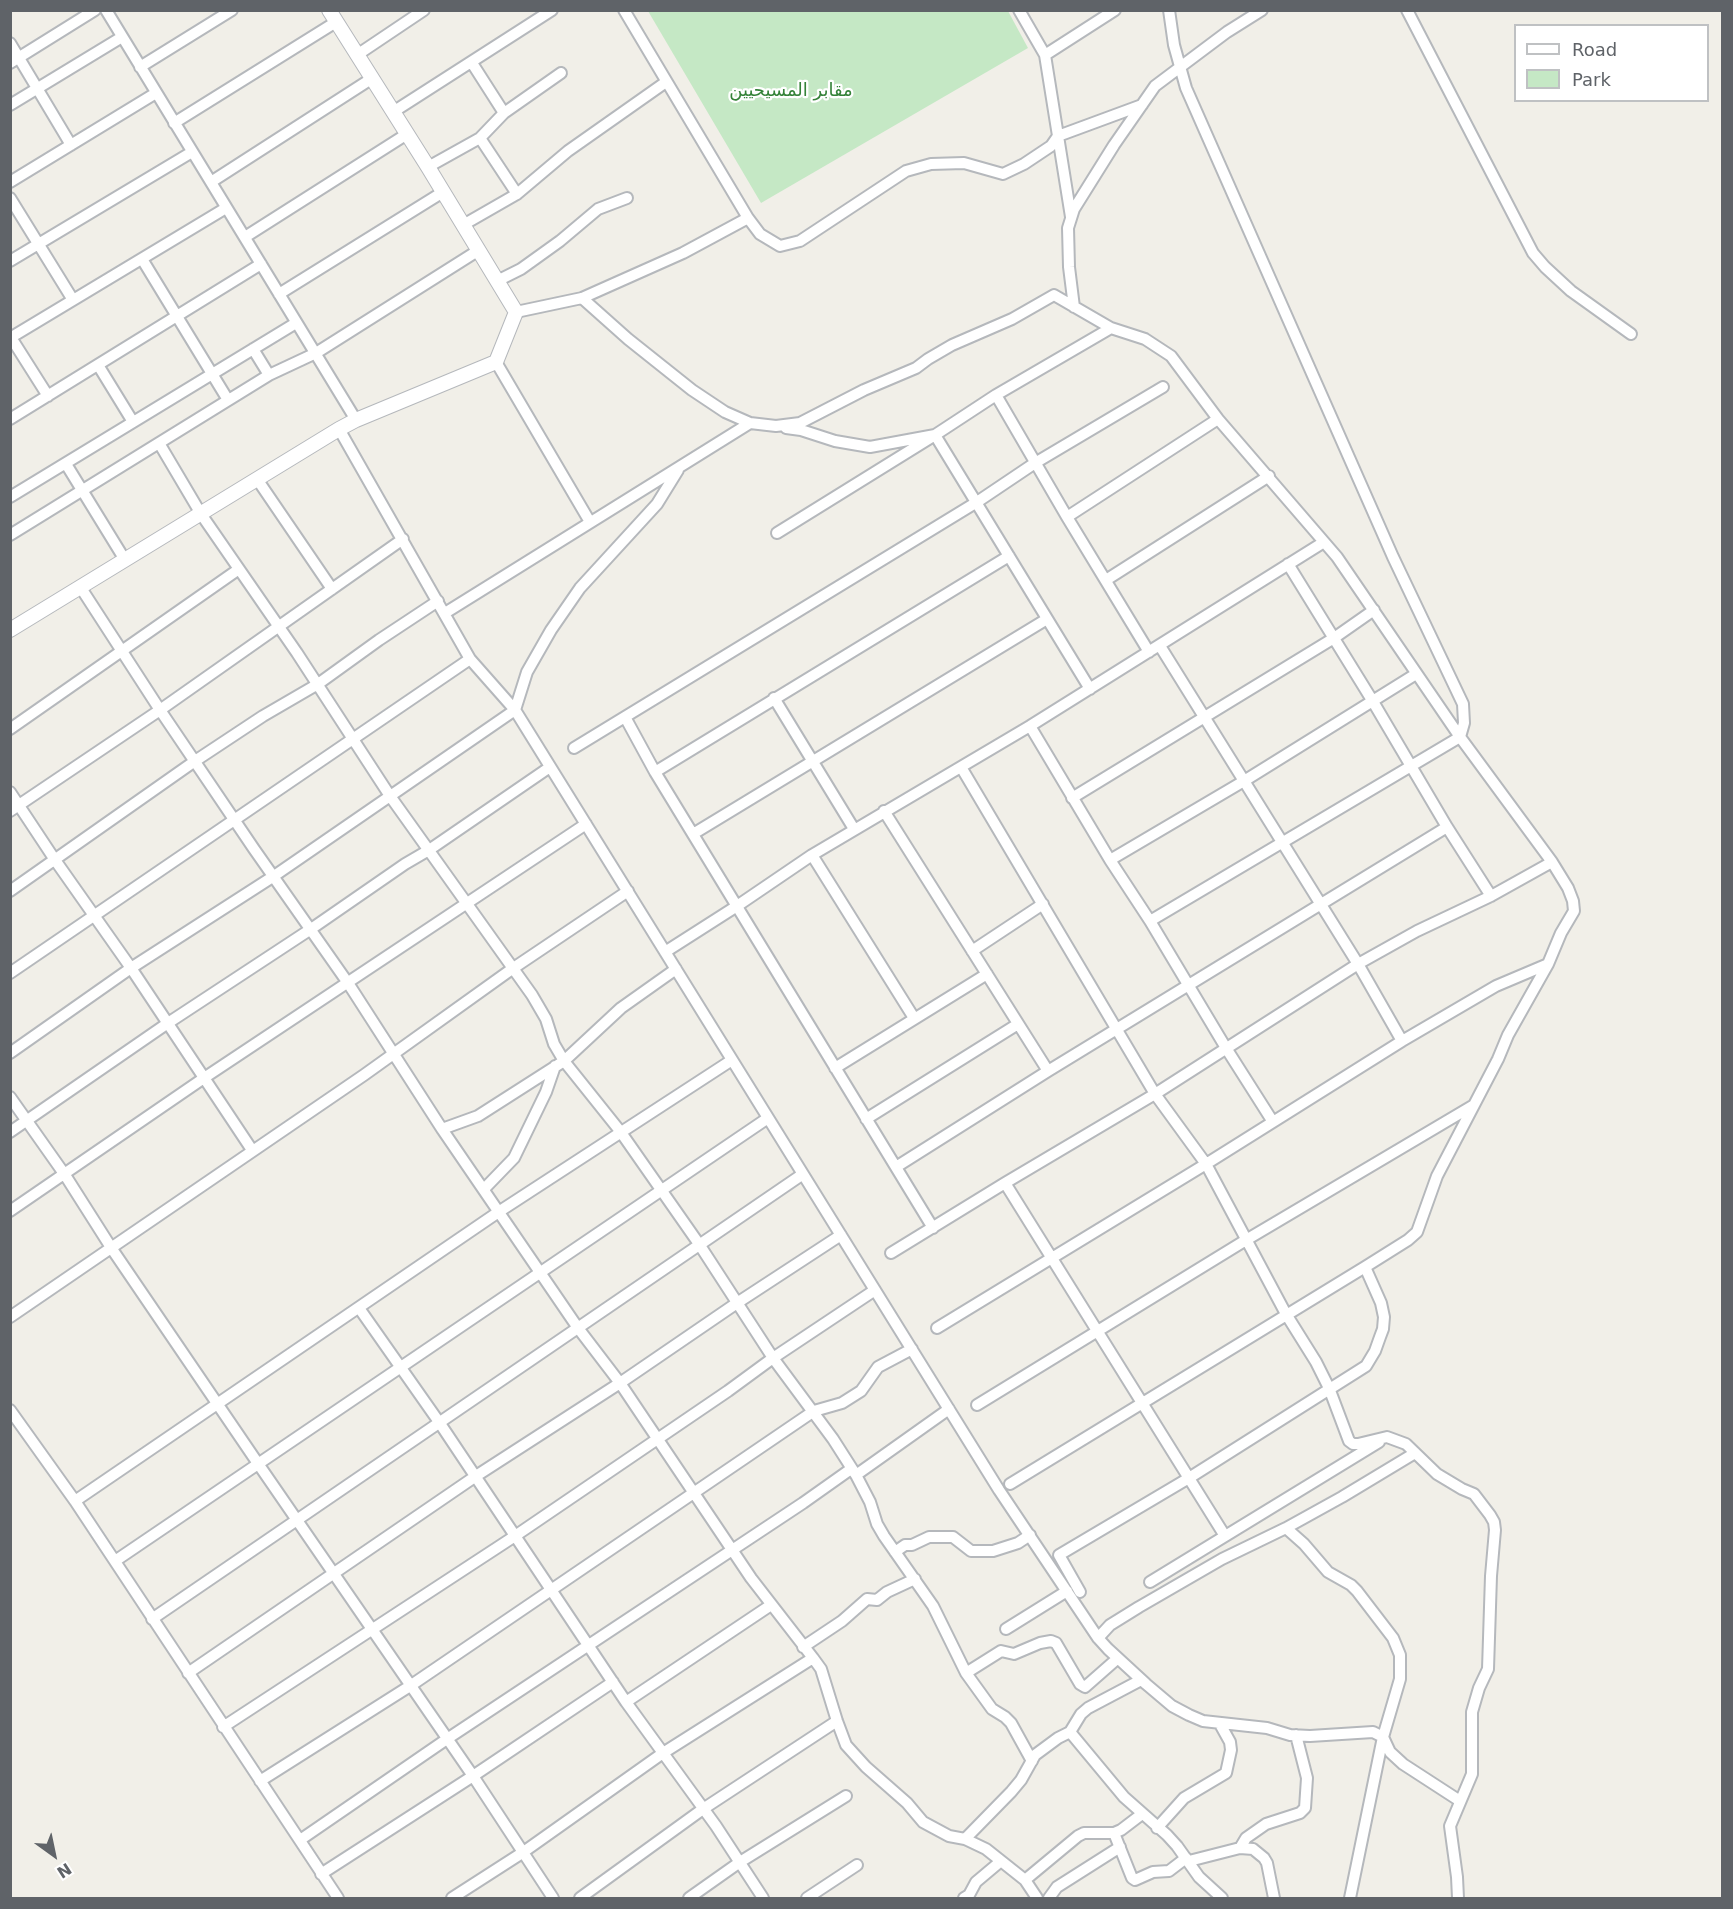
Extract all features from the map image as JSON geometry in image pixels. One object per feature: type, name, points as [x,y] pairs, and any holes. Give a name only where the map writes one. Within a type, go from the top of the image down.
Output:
[{"type":"street","points":[[15,60],[95,10]]},
{"type":"street","points":[[106,10],[357,420]]},
{"type":"street","points":[[140,67],[232,10]]},
{"type":"street","points":[[357,55],[424,10]]},
{"type":"street","points":[[393,112],[552,10]]},
{"type":"street","points":[[624,10],[748,218],[760,234],[780,246],[800,241],[906,171],[931,164],[964,163],[1003,174],[1024,164],[1051,146],[1058,136],[1142,105]]},
{"type":"street","points":[[1019,10],[1045,55],[1071,218]]},
{"type":"street","points":[[1045,55],[1115,10]]},
{"type":"street","points":[[1150,921],[1460,737],[1464,723],[1463,704],[1393,557],[1186,88],[1174,45],[1169,10]]},
{"type":"street","points":[[1074,307],[1069,267],[1068,228],[1074,209],[1114,145],[1155,86],[1227,32],[1262,10]]},
{"type":"street","points":[[1407,10],[1533,253],[1571,291],[1631,334]]},
{"type":"street","points":[[174,123],[332,16],[428,167],[516,312]]},
{"type":"street","points":[[10,105],[122,37]]},
{"type":"street","points":[[10,43],[15,60],[38,88],[71,145]]},
{"type":"street","points":[[472,63],[504,113]]},
{"type":"street","points":[[428,167],[480,138],[504,113],[561,73]]},
{"type":"street","points":[[211,182],[371,79]]},
{"type":"street","points":[[463,225],[517,194],[568,151],[666,82]]},
{"type":"street","points":[[10,182],[156,93]]},
{"type":"street","points":[[244,237],[407,134]]},
{"type":"street","points":[[480,138],[517,194]]},
{"type":"street","points":[[10,261],[192,152]]},
{"type":"street","points":[[279,294],[443,192]]},
{"type":"street","points":[[10,198],[73,300]]},
{"type":"street","points":[[497,281],[521,269],[552,247],[598,209],[627,198]]},
{"type":"street","points":[[48,396],[11,337],[226,207]]},
{"type":"street","points":[[516,312],[582,298],[682,253],[748,218]]},
{"type":"street","points":[[10,535],[269,375],[316,352],[479,250]]},
{"type":"street","points":[[142,259],[228,400]]},
{"type":"street","points":[[10,419],[261,264]]},
{"type":"street","points":[[776,426],[800,423],[864,390],[916,368],[952,345],[1012,319],[1054,295],[1111,328],[1145,339],[1171,356],[1218,419],[1337,557],[1460,737],[1552,862],[1568,888],[1575,907],[1548,964],[1508,1035],[1498,1059],[1437,1176],[1417,1232],[1365,1268],[1010,1484]]},
{"type":"street","points":[[582,298],[628,339],[692,390],[725,412],[750,423],[801,430],[835,441],[870,447],[935,435]]},
{"type":"street","points":[[10,630],[339,429],[496,362],[516,312]]},
{"type":"street","points":[[10,497],[296,322]]},
{"type":"street","points":[[777,533],[996,395],[1111,328]]},
{"type":"street","points":[[253,349],[269,375]]},
{"type":"street","points":[[496,362],[590,522]]},
{"type":"street","points":[[98,365],[133,422]]},
{"type":"street","points":[[574,748],[976,502],[1035,463],[1163,387]]},
{"type":"street","points":[[996,395],[1149,652]]},
{"type":"street","points":[[1067,517],[1218,419]]},
{"type":"street","points":[[445,613],[750,423]]},
{"type":"street","points":[[339,429],[470,659],[515,710],[999,1490],[1098,1638],[1172,1706],[1203,1721],[1267,1728],[1290,1735],[1373,1732],[1383,1737],[1393,1755],[1460,1801]]},
{"type":"street","points":[[935,435],[1090,689]]},
{"type":"street","points":[[159,443],[201,513],[318,684],[390,796],[532,995],[546,1019],[560,1064],[620,1131],[699,1244],[773,1358],[814,1411],[854,1472],[870,1502],[877,1524],[933,1606],[966,1673],[992,1709],[1011,1723],[1032,1761]]},
{"type":"street","points":[[66,464],[125,560]]},
{"type":"street","points":[[10,1053],[131,968],[274,876],[515,710],[527,672],[551,630],[580,588],[657,504],[680,467]]},
{"type":"street","points":[[1106,580],[1269,476]]},
{"type":"street","points":[[257,478],[332,589]]},
{"type":"street","points":[[15,808],[278,628],[403,538]]},
{"type":"street","points":[[665,952],[812,855],[1030,726],[1324,542]]},
{"type":"street","points":[[655,771],[1009,556]]},
{"type":"street","points":[[1288,564],[1491,896]]},
{"type":"street","points":[[10,729],[239,569]]},
{"type":"street","points":[[81,588],[160,710],[348,982],[442,1129],[578,1328],[620,1383],[751,1578],[821,1669],[846,1744],[866,1767],[907,1803],[916,1815],[931,1827],[949,1836],[965,1839],[986,1849],[1025,1880],[1037,1899]]},
{"type":"street","points":[[10,891],[195,761],[262,716],[318,684],[438,601]]},
{"type":"street","points":[[1072,798],[1334,638],[1374,610]]},
{"type":"street","points":[[693,834],[1047,619]]},
{"type":"street","points":[[1160,646],[1358,964],[1402,1041]]},
{"type":"street","points":[[10,973],[470,659]]},
{"type":"street","points":[[1110,860],[1244,781],[1416,674]]},
{"type":"street","points":[[774,698],[854,829]]},
{"type":"street","points":[[625,717],[655,771],[933,1228]]},
{"type":"street","points":[[1030,726],[1110,860],[1273,1122]]},
{"type":"street","points":[[10,1132],[168,1023],[550,767]]},
{"type":"street","points":[[961,767],[1155,1094],[1206,1164],[1286,1314],[1316,1362],[1329,1388],[1349,1440],[1353,1444],[1387,1437],[1406,1444],[1437,1474],[1474,1494],[1490,1515],[1495,1530],[1488,1670],[1479,1688],[1472,1712],[1472,1774],[1450,1826],[1458,1877],[1458,1899]]},
{"type":"street","points":[[10,792],[15,808],[56,860],[95,916],[252,1150]]},
{"type":"street","points":[[884,811],[1048,1071]]},
{"type":"street","points":[[10,1211],[204,1078],[586,824]]},
{"type":"street","points":[[896,1167],[1048,1071],[1447,827]]},
{"type":"street","points":[[812,855],[914,1018]]},
{"type":"street","points":[[891,1253],[1155,1094],[1358,964],[1552,862]]},
{"type":"street","points":[[10,1317],[112,1249],[252,1150],[364,1075],[512,969],[628,891]]},
{"type":"street","points":[[972,951],[1043,904]]},
{"type":"street","points":[[937,1328],[1402,1041],[1496,986],[1548,964]]},
{"type":"street","points":[[442,1129],[478,1116],[560,1064],[621,1008],[676,969]]},
{"type":"street","points":[[835,1068],[987,974]]},
{"type":"street","points":[[866,1119],[1018,1024]]},
{"type":"street","points":[[75,1501],[500,1211],[732,1060]]},
{"type":"street","points":[[484,1189],[514,1158],[560,1064]]},
{"type":"street","points":[[10,1097],[473,1776],[553,1899]]},
{"type":"street","points":[[977,1405],[1246,1239],[1474,1105]]},
{"type":"street","points":[[115,1561],[768,1118]]},
{"type":"street","points":[[152,1619],[803,1174]]},
{"type":"street","points":[[1005,1183],[1225,1536]]},
{"type":"street","points":[[188,1673],[476,1476],[841,1235]]},
{"type":"street","points":[[1080,1592],[1059,1555],[1189,1478],[1366,1366],[1376,1351],[1384,1317],[1381,1303],[1365,1268]]},
{"type":"street","points":[[223,1727],[515,1536],[875,1290]]},
{"type":"street","points":[[359,1308],[476,1476],[626,1702],[740,1862],[763,1899]]},
{"type":"street","points":[[260,1781],[411,1686],[814,1411],[842,1403],[852,1397],[861,1391],[878,1367],[912,1349]]},
{"type":"street","points":[[300,1840],[732,1549],[949,1409]]},
{"type":"street","points":[[10,1410],[75,1501],[338,1899]]},
{"type":"street","points":[[1150,1582],[1387,1437]]},
{"type":"street","points":[[1098,1638],[1110,1625],[1139,1607],[1245,1547],[1286,1528],[1342,1497],[1414,1453]]},
{"type":"street","points":[[1286,1528],[1304,1544],[1328,1572],[1357,1591],[1398,1648],[1401,1663],[1400,1679],[1383,1737],[1350,1899]]},
{"type":"street","points":[[895,1552],[905,1545],[912,1545],[928,1537],[953,1537],[971,1551],[993,1551],[1018,1543],[1030,1535]]},
{"type":"street","points":[[803,1647],[842,1621],[867,1599],[877,1600],[887,1592],[915,1579]]},
{"type":"street","points":[[1006,1629],[1067,1592]]},
{"type":"street","points":[[626,1702],[771,1605]]},
{"type":"street","points":[[966,1673],[1001,1651],[1014,1654],[1040,1643],[1052,1641],[1058,1646],[1080,1684],[1085,1687],[1118,1658]]},
{"type":"street","points":[[452,1899],[522,1853],[663,1753],[813,1658]]},
{"type":"street","points":[[965,1839],[1011,1792],[1041,1750],[1070,1732],[1081,1714],[1088,1708],[1142,1680]]},
{"type":"street","points":[[321,1874],[613,1682]]},
{"type":"street","points":[[580,1899],[703,1809],[837,1721]]},
{"type":"street","points":[[1157,1828],[1184,1798],[1226,1773],[1231,1750],[1230,1742],[1220,1724]]},
{"type":"street","points":[[1070,1732],[1113,1785],[1167,1835],[1199,1877],[1222,1899]]},
{"type":"street","points":[[1240,1848],[1246,1838],[1266,1824],[1300,1813],[1305,1808],[1307,1778],[1296,1735]]},
{"type":"street","points":[[689,1899],[740,1862],[846,1796]]},
{"type":"street","points":[[1025,1880],[1078,1836],[1084,1833],[1114,1833],[1142,1814]]},
{"type":"street","points":[[1114,1833],[1132,1878],[1135,1880],[1153,1872],[1169,1871],[1187,1859],[1240,1848],[1251,1848],[1264,1858],[1274,1899]]},
{"type":"street","points":[[1049,1899],[1057,1887],[1120,1847]]},
{"type":"street","points":[[968,1897],[976,1882],[1001,1861]]},
{"type":"street","points":[[807,1899],[857,1865]]},
{"type":"green space","name":"مقابر المسيحيين","points":[[648,11],[1008,11],[1028,48],[761,203]]}]
